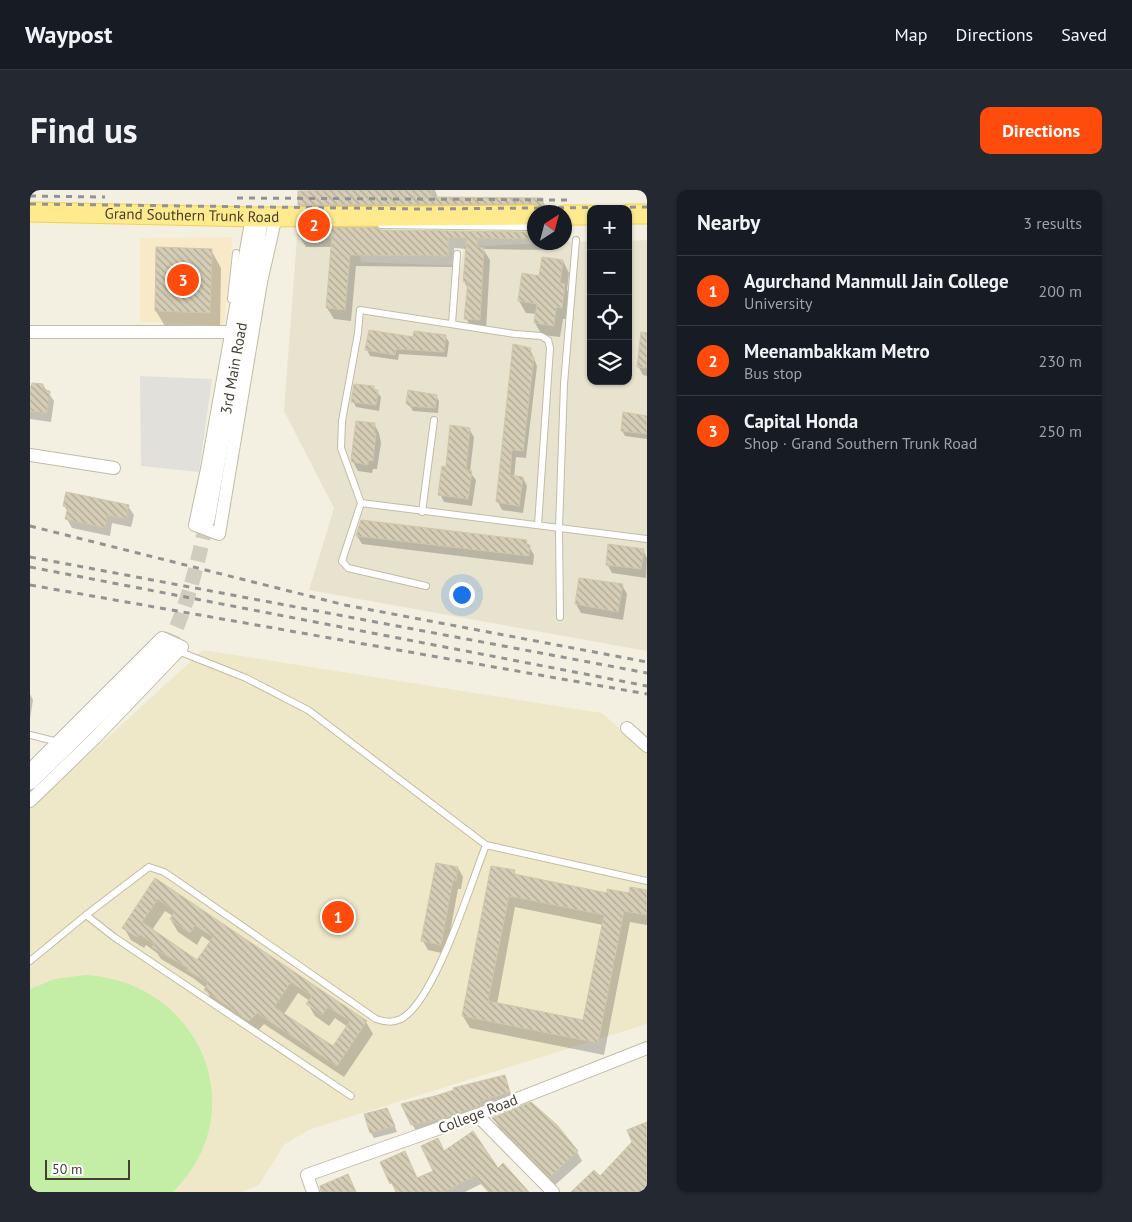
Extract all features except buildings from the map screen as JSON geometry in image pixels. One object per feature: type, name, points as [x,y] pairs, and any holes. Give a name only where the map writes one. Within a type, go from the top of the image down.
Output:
[{"type":"main road","name":"Grand Southern Trunk Road","points":[[30,212],[269,216],[527,215]]},
{"type":"main road","points":[[632,214],[647,214]]},
{"type":"street","points":[[269,216],[261,282],[218,537],[198,525],[229,332],[269,216]]},
{"type":"street","name":"3rd Main Road","points":[[198,525],[269,216]]},
{"type":"street","points":[[30,332],[229,332]]},
{"type":"street","points":[[30,456],[114,468]]},
{"type":"street","points":[[30,770],[162,638],[182,647],[173,649],[30,782]]},
{"type":"street","points":[[30,801],[95,738],[173,649]]},
{"type":"street","points":[[627,728],[647,746]]},
{"type":"street","name":"College Road","points":[[313,1192],[307,1175],[477,1115],[647,1048]]},
{"type":"street","points":[[477,1115],[553,1192]]},
{"type":"lane","points":[[269,216],[305,223],[350,224]]},
{"type":"lane","points":[[377,225],[527,228]]},
{"type":"lane","points":[[560,617],[559,528],[564,384],[576,240]]},
{"type":"lane","points":[[229,332],[236,253]]},
{"type":"lane","points":[[452,324],[457,254]]},
{"type":"lane","points":[[426,586],[348,568],[342,561],[361,503],[342,448],[342,421],[358,333],[360,310],[541,336],[548,340],[550,348],[538,525]]},
{"type":"lane","points":[[422,512],[434,420]]},
{"type":"lane","points":[[361,503],[647,539]]},
{"type":"lane","points":[[173,649],[246,678],[308,710],[486,845],[647,881]]},
{"type":"lane","points":[[30,735],[58,742]]},
{"type":"lane","points":[[30,961],[149,867],[157,869],[173,878],[376,1018],[385,1022],[396,1021],[403,1018],[418,1004],[437,972],[486,845]]},
{"type":"lane","points":[[86,915],[114,937],[351,1096]]},
{"type":"shaded area","points":[[233,237],[224,325],[140,322],[140,238]]},
{"type":"shaded area","points":[[297,237],[358,238],[361,262],[461,266],[464,247],[527,244],[527,250],[572,250],[572,242],[587,241],[587,385],[632,385],[632,241],[647,240],[647,651],[309,590],[334,508],[284,411]]},
{"type":"shaded area","points":[[140,376],[212,379],[199,472],[141,466]]},
{"type":"shaded area","points":[[203,650],[602,713],[647,753],[647,1024],[308,1130],[284,1145],[259,1185],[242,1192],[30,1192],[30,809]]},
{"type":"green space","points":[[85,975],[125,983],[158,1000],[184,1024],[203,1055],[211,1088],[210,1124],[198,1159],[173,1192],[30,1192],[30,989],[55,979]]},
{"type":"tunnel","points":[[167,648],[186,601],[196,569],[207,520]]},
{"type":"railway","points":[[30,196],[105,197]]},
{"type":"railway","points":[[237,198],[567,200]]},
{"type":"railway","points":[[30,204],[423,209],[647,207]]},
{"type":"railway","points":[[30,526],[345,605],[647,662]]},
{"type":"railway","points":[[30,557],[647,673]]},
{"type":"railway","points":[[30,567],[647,686]]},
{"type":"railway","points":[[30,585],[647,694]]},
{"type":"place","name":"Meenambakkam Metro","points":[[314,225]]},
{"type":"place","name":"Capital Honda","points":[[183,280]]},
{"type":"place","name":"Agurchand Manmull Jain College","points":[[338,917]]}]
